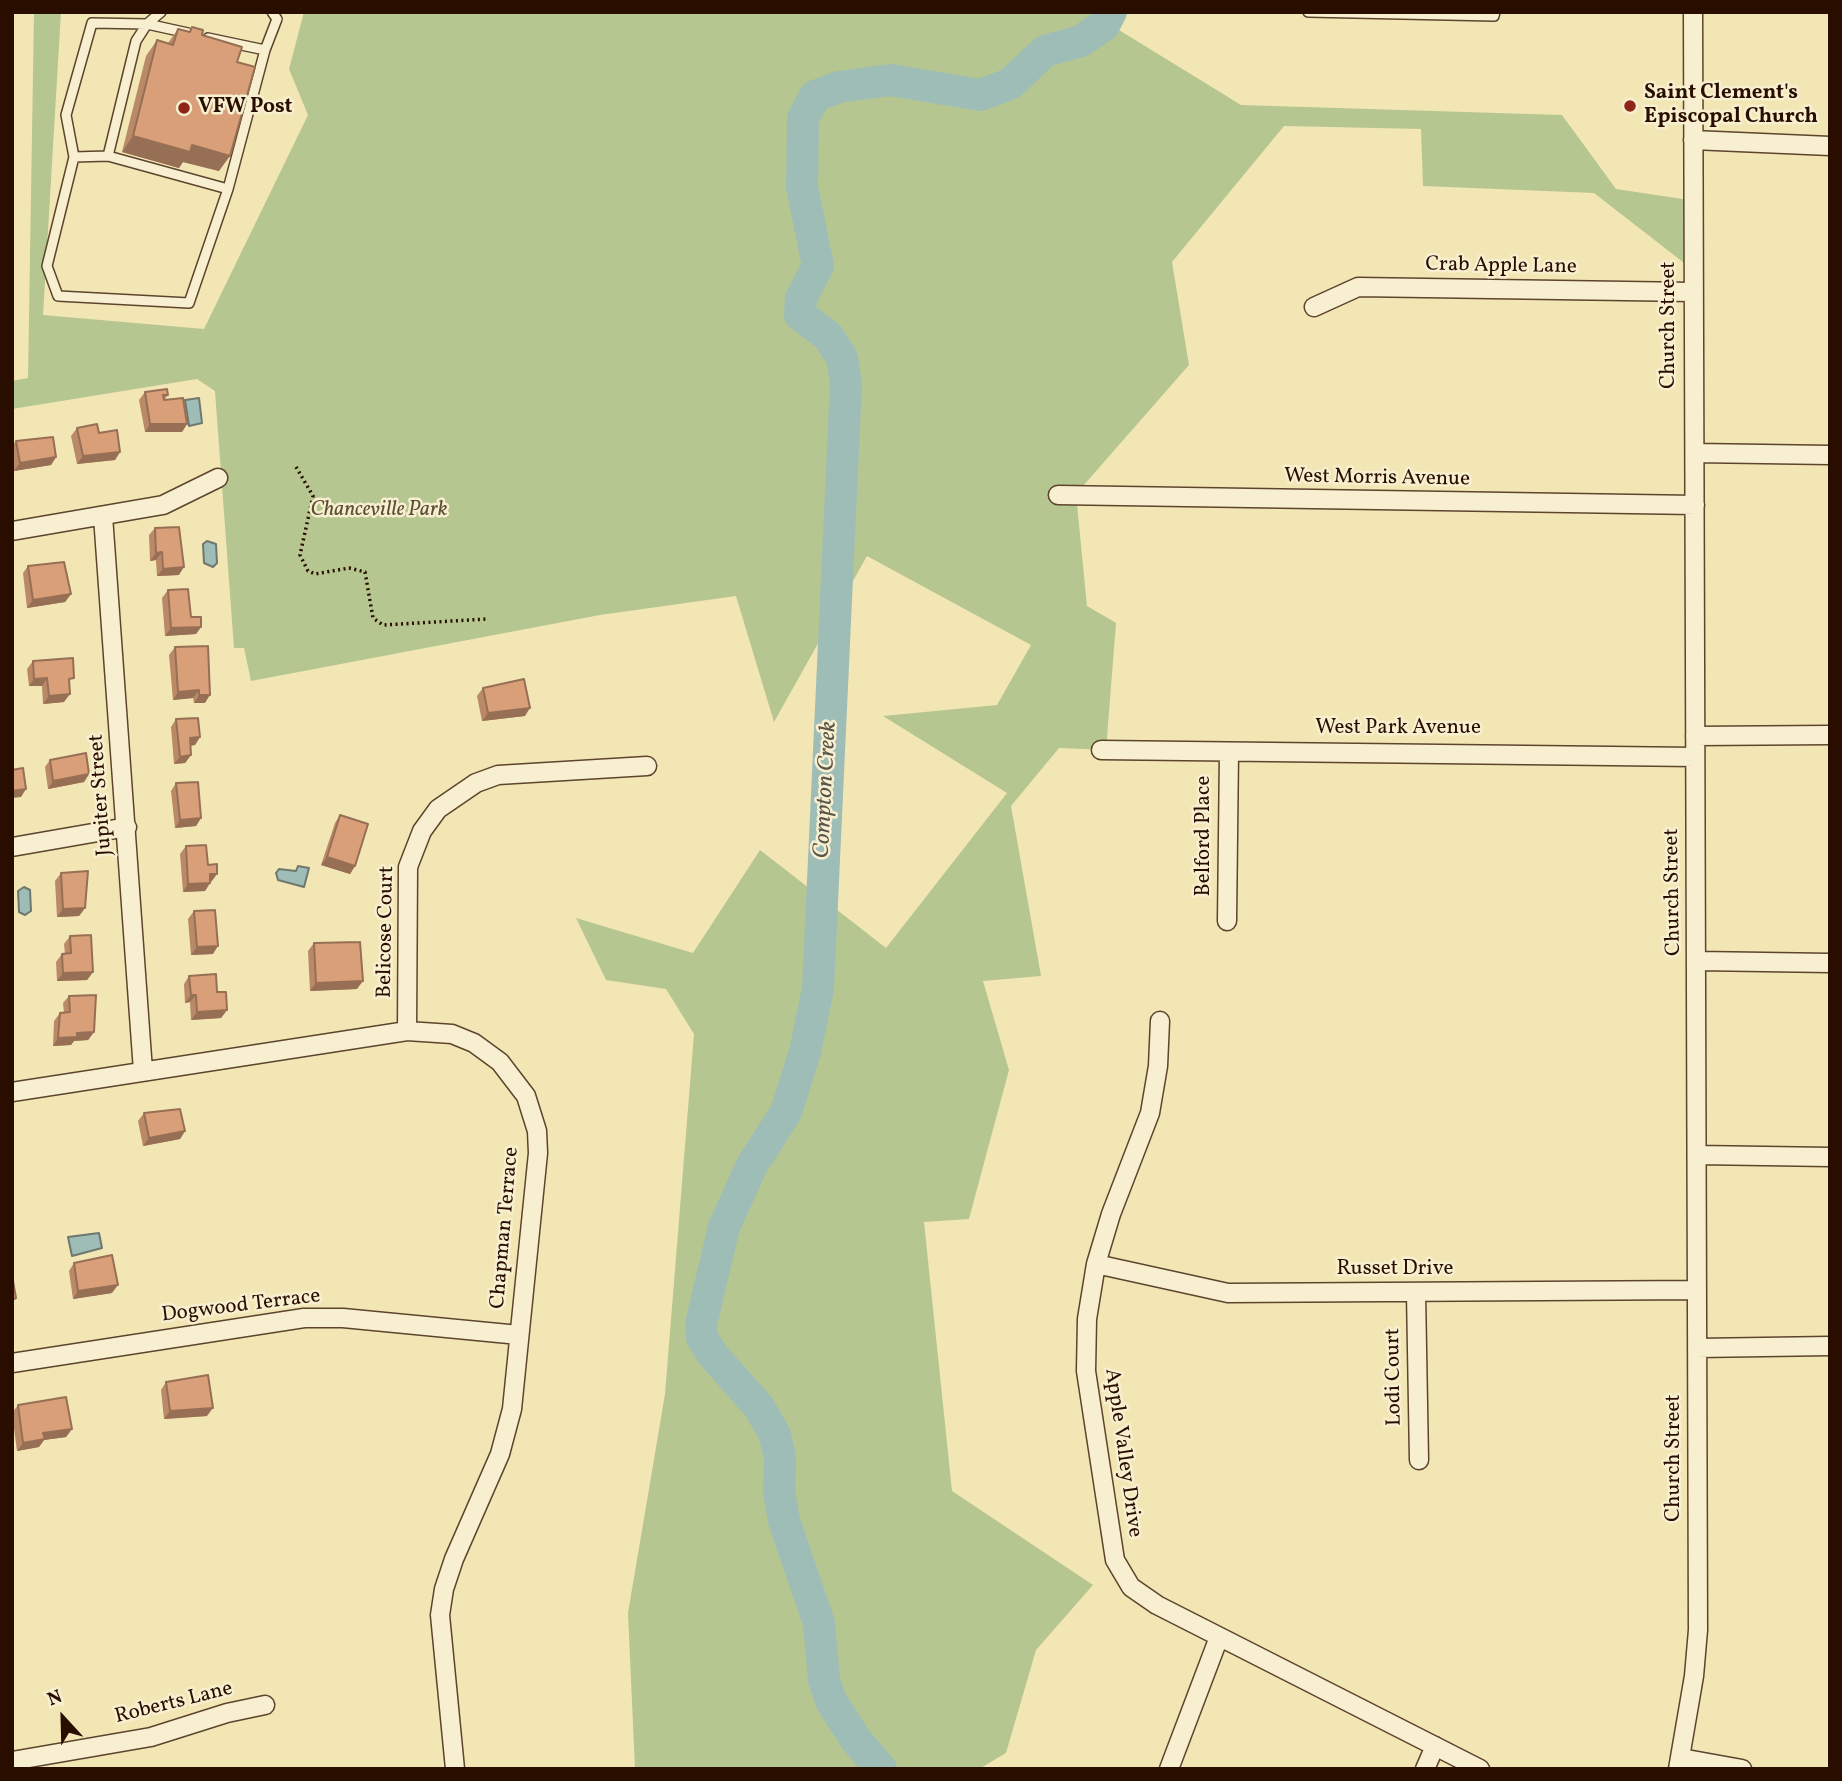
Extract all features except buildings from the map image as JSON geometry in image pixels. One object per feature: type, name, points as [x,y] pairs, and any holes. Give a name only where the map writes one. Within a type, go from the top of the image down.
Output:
[{"type":"street","name":"Church Street","points":[[1679,1763],[1698,1630],[1693,12]]},
{"type":"street","points":[[1693,140],[1830,146]]},
{"type":"street","name":"Crab Apple Lane","points":[[1314,307],[1358,287],[1692,292]]},
{"type":"street","points":[[1695,453],[1830,455]]},
{"type":"street","points":[[12,531],[163,505],[218,478]]},
{"type":"street","name":"West Morris Avenue","points":[[1058,495],[1695,505]]},
{"type":"street","name":"Jupiter Street","points":[[103,516],[143,1071]]},
{"type":"street","points":[[1695,736],[1830,735]]},
{"type":"street","name":"West Park Avenue","points":[[1101,750],[1695,757]]},
{"type":"street","name":"Belford Place","points":[[1227,921],[1229,752]]},
{"type":"street","name":"Belicose Court","points":[[407,1031],[408,867],[422,831],[438,809],[476,783],[498,775],[647,766]]},
{"type":"street","points":[[12,847],[127,827]]},
{"type":"street","points":[[1698,961],[1830,963]]},
{"type":"street","name":"Apple Valley Drive","points":[[1160,1021],[1158,1066],[1150,1113],[1111,1214],[1096,1264],[1087,1320],[1086,1371],[1115,1560],[1131,1587],[1219,1637],[1480,1769]]},
{"type":"street","name":"Chapman Terrace","points":[[12,1092],[407,1031],[452,1034],[474,1043],[500,1062],[526,1096],[532,1111],[538,1153],[512,1409],[505,1439],[444,1589],[441,1647],[455,1769]]},
{"type":"street","points":[[1698,1155],[1830,1157]]},
{"type":"street","name":"Russet Drive","points":[[1096,1264],[1228,1293],[1697,1290]]},
{"type":"street","name":"Lodi Court","points":[[1416,1293],[1419,1460]]},
{"type":"street","name":"Dogwood Terrace","points":[[12,1363],[304,1318],[344,1318],[519,1335]]},
{"type":"street","points":[[1698,1348],[1830,1346]]},
{"type":"street","points":[[1169,1769],[1219,1637]]},
{"type":"street","name":"Roberts Lane","points":[[12,1761],[151,1737],[227,1713],[265,1705]]},
{"type":"street","points":[[1425,1769],[1435,1746]]},
{"type":"street","points":[[1679,1763],[1742,1769]]},
{"type":"lane","points":[[147,12],[147,24]]},
{"type":"lane","points":[[108,156],[136,41],[147,24],[161,12]]},
{"type":"lane","points":[[265,50],[147,24],[92,23],[66,115],[74,157],[47,266],[58,296],[189,303],[228,189],[265,50],[277,19],[272,12]]},
{"type":"lane","points":[[1308,13],[1495,14]]},
{"type":"lane","points":[[74,157],[108,156],[228,189]]},
{"type":"path","points":[[296,467],[313,496],[300,555],[308,572],[315,574],[349,568],[365,572],[373,618],[383,625],[487,619]]},
{"type":"green space","name":"Chanceville Park","points":[[34,12],[61,12],[43,315],[204,329],[308,115],[289,69],[304,12],[1126,12],[1119,30],[1241,105],[1562,115],[1616,189],[1696,201],[1697,273],[1594,193],[1423,186],[1421,129],[1284,126],[1172,262],[1189,365],[1076,494],[1087,606],[1116,623],[1106,750],[1059,748],[1011,806],[1041,976],[983,981],[1009,1070],[969,1219],[924,1222],[952,1491],[1093,1585],[1036,1650],[1006,1753],[979,1769],[635,1769],[628,1613],[665,1394],[694,1034],[666,989],[606,980],[576,918],[693,953],[760,850],[886,948],[1007,793],[883,716],[997,705],[1031,645],[867,556],[774,722],[736,596],[600,615],[251,681],[244,648],[234,648],[215,391],[197,379],[12,409],[12,381],[28,378]]},
{"type":"water","points":[[199,398],[202,423],[189,426],[185,400]]},
{"type":"water","points":[[207,541],[216,544],[217,563],[213,567],[204,563],[203,544]]},
{"type":"water","points":[[298,866],[309,868],[304,887],[278,880],[276,873],[279,869],[296,871]]},
{"type":"water","points":[[24,887],[30,890],[31,911],[25,915],[19,912],[18,891]]},
{"type":"water","points":[[99,1233],[102,1248],[72,1256],[68,1237]]},
{"type":"waterway","name":"Compton Creek","points":[[881,1769],[856,1740],[831,1701],[824,1680],[819,1623],[784,1521],[779,1491],[780,1458],[775,1435],[759,1407],[712,1354],[702,1338],[701,1324],[724,1227],[752,1165],[786,1112],[805,1052],[818,989],[846,384],[842,358],[828,336],[800,315],[801,298],[818,266],[802,187],[803,118],[815,96],[839,87],[890,80],[980,95],[1010,84],[1045,51],[1081,41],[1104,25],[1111,12]]},
{"type":"place","name":"Saint Clement's Episcopal Church","points":[[1630,106]]},
{"type":"place","name":"VFW Post","points":[[184,108]]}]
